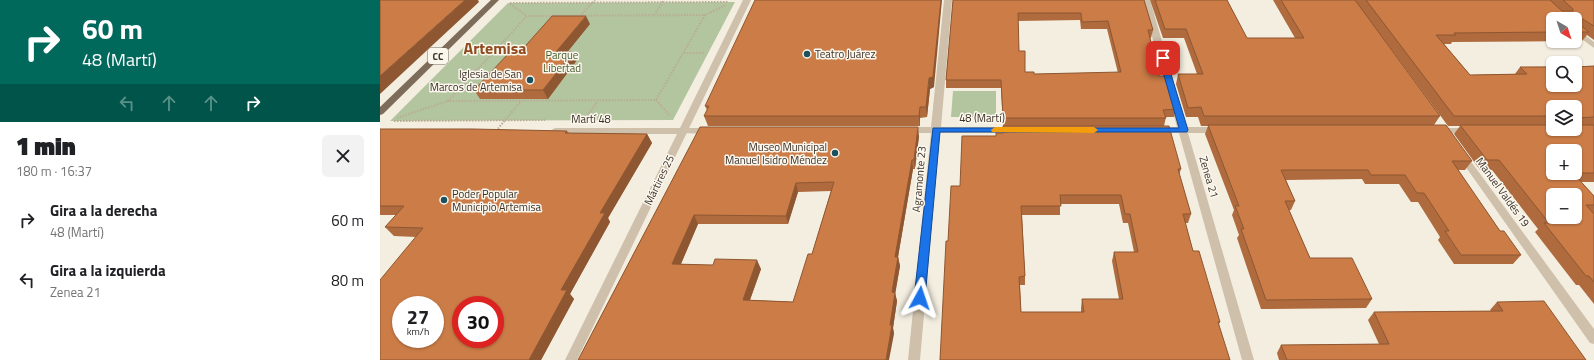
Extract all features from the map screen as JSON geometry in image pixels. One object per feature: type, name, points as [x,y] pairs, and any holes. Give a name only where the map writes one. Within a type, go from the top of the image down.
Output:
[{"type":"main road","name":"CC","points":[[380,112],[495,0]]},
{"type":"street","name":"Mártires 25","points":[[571,360],[747,0]]},
{"type":"street","name":"Agramonte 23","points":[[914,360],[948,0]]},
{"type":"street","name":"Zenea 21","points":[[1146,0],[1248,360]]},
{"type":"street","points":[[1582,36],[1594,46]]},
{"type":"street","name":"Manuel Valdés 19","points":[[1435,118],[1594,339]]},
{"type":"street","name":"48 (Martí)","points":[[899,130],[1028,130]]},
{"type":"street","points":[[1145,130],[1231,130]]},
{"type":"street","points":[[1428,131],[1484,130]]},
{"type":"street","name":"Martí 48","points":[[544,131],[683,131]]},
{"type":"street","points":[[683,131],[721,131]]},
{"type":"path","points":[[577,20],[594,1]]},
{"type":"path","points":[[654,15],[663,1]]},
{"type":"path","points":[[504,6],[508,2],[734,2],[705,15],[527,16],[508,2]]},
{"type":"path","points":[[656,100],[705,15]]},
{"type":"path","points":[[448,101],[527,16]]},
{"type":"path","points":[[461,50],[457,54],[526,52]]},
{"type":"path","points":[[707,56],[708,52]]},
{"type":"path","points":[[390,121],[448,101],[656,100]]},
{"type":"path","points":[[656,100],[673,120],[667,120]]},
{"type":"path","points":[[496,131],[522,101]]},
{"type":"path","points":[[390,121],[396,115]]},
{"type":"path","points":[[390,121],[550,120]]},
{"type":"green space","name":"Parque Libertad","points":[[735,2],[673,120],[390,121],[508,3]]},
{"type":"green space","points":[[953,91],[996,91],[996,117],[951,117]]},
{"type":"building","points":[[380,0],[465,0],[380,76]]},
{"type":"building","points":[[755,0],[941,0],[933,77],[929,78],[926,107],[920,107],[919,116],[704,116],[709,106],[705,106]]},
{"type":"building","points":[[953,0],[1144,0],[1153,30],[1148,30],[1159,76],[1166,76],[1176,109],[1163,110],[1166,118],[1003,118],[1001,80],[946,80]],"holes":[[[1018,13],[1081,13],[1082,22],[1108,21],[1121,72],[1034,74],[1034,72],[1025,72],[1025,51],[1019,51]]]},
{"type":"building","points":[[1155,0],[1227,0],[1247,38],[1304,38],[1281,0],[1355,0],[1440,116],[1204,116],[1201,107],[1188,108],[1178,74],[1203,74],[1186,29],[1165,29]]},
{"type":"building","points":[[1366,0],[1550,0],[1562,11],[1573,11],[1573,9],[1563,0],[1594,0],[1594,26],[1582,19],[1582,12],[1546,12],[1546,32],[1454,33],[1456,35],[1436,35],[1470,75],[1527,74],[1520,67],[1546,67],[1546,92],[1582,92],[1582,67],[1594,66],[1594,117],[1582,118],[1582,100],[1546,100],[1546,116],[1454,116]]},
{"type":"building","name":"Iglesia de San Marcos de Artemisa","points":[[552,16],[586,16],[556,52],[573,52],[543,90],[474,90],[509,53],[520,52]]},
{"type":"building","points":[[1582,27],[1589,32],[1582,32]]},
{"type":"building","points":[[1208,125],[1446,125],[1472,161],[1452,161],[1500,231],[1504,231],[1521,255],[1461,255],[1445,231],[1449,231],[1424,193],[1417,193],[1405,175],[1371,175],[1368,170],[1281,170],[1295,201],[1285,201],[1310,258],[1352,258],[1372,299],[1266,300],[1241,229],[1244,229],[1235,206],[1239,206]]},
{"type":"building","points":[[1460,125],[1546,125],[1546,136],[1582,136],[1582,125],[1594,125],[1594,173],[1582,173],[1582,144],[1546,144],[1546,180],[1579,180],[1594,196],[1594,205],[1586,205],[1594,214],[1594,282],[1589,276],[1586,276],[1544,223],[1582,224],[1582,188],[1546,188],[1546,219],[1499,160],[1487,160]]},
{"type":"building","points":[[1003,126],[1169,126],[1181,169],[1178,169],[1191,214],[1183,214],[1193,251],[1199,251],[1230,360],[940,360],[946,241],[948,241],[951,186],[960,186],[962,136],[996,136],[996,133],[1003,133]],"holes":[[[1060,195],[1121,195],[1125,214],[1130,214],[1138,252],[1114,252],[1123,299],[1082,299],[1084,312],[1021,312],[1019,277],[1025,276],[1021,206],[1061,206]]]},
{"type":"building","points":[[700,127],[918,127],[914,160],[912,160],[895,257],[898,257],[892,292],[895,293],[890,325],[892,325],[886,360],[578,360]],"holes":[[[834,182],[812,254],[808,254],[793,302],[743,300],[757,260],[715,259],[713,265],[672,264],[694,215],[786,216],[796,183]]]},
{"type":"building","points":[[380,129],[472,129],[567,131],[565,133],[647,134],[600,213],[605,213],[561,290],[567,290],[529,360],[380,360],[380,280],[423,228],[385,227],[404,206],[380,206]]},
{"type":"building","points":[[1544,301],[1586,360],[1287,360],[1281,345],[1389,344],[1374,312],[1503,311],[1497,302]]},
{"type":"slow traffic","points":[[995,130],[1094,130]]},
{"type":"place","name":"Teatro Juárez","points":[[807,54]]},
{"type":"place","name":"Iglesia de San Marcos de Artemisa","points":[[530,80]]},
{"type":"place","name":"Museo Municipal Manuel Isidro Méndez","points":[[835,153]]},
{"type":"place","name":"Poder Popular Municipio Artemisa","points":[[444,200]]},
{"type":"district","name":"Artemisa","points":[[495,48]]},
{"type":"route","points":[[920,298],[936,130],[1184,130],[1163,58]]}]
